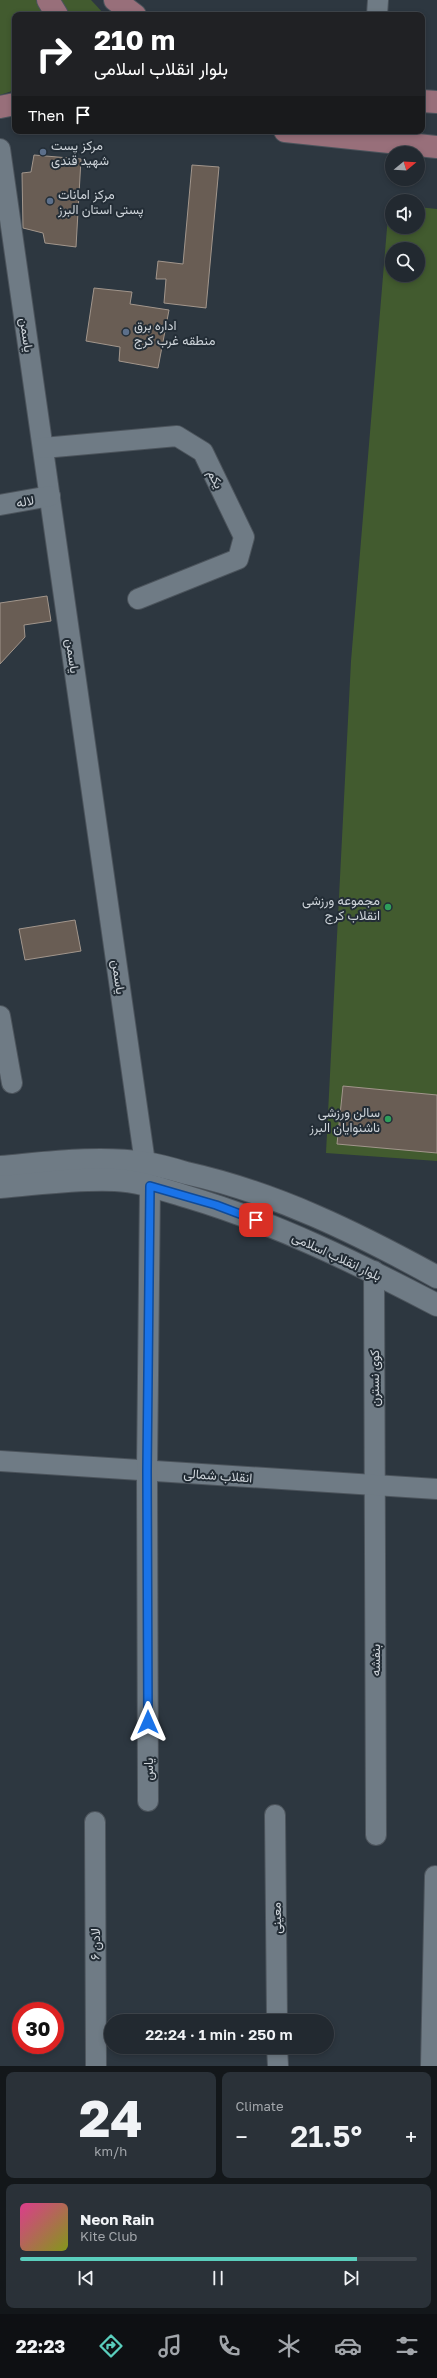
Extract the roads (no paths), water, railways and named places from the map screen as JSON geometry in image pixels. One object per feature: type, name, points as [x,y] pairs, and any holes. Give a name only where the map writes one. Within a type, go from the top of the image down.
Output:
[{"type":"main road","points":[[48,0],[55,12]]},
{"type":"main road","points":[[115,0],[131,12]]},
{"type":"main road","points":[[137,0],[143,12]]},
{"type":"main road","points":[[425,101],[437,102]]},
{"type":"main road","points":[[0,107],[12,105]]},
{"type":"main road","points":[[312,134],[437,148]]},
{"type":"main road","name":"بلوار انقلاب اسلامی","points":[[0,1167],[57,1162],[146,1163],[212,1178],[304,1210],[377,1244],[437,1277]]},
{"type":"main road","points":[[146,1163],[150,1186]]},
{"type":"main road","name":"بلوار انقلاب اسلامی","points":[[0,1187],[89,1179],[116,1180],[150,1186],[216,1205],[270,1225],[374,1271],[437,1305]]},
{"type":"street","points":[[377,12],[378,0]]},
{"type":"street","name":"یاسمن","points":[[0,149],[146,1163]]},
{"type":"street","name":"یکم","points":[[43,448],[177,436],[203,452],[244,536],[238,559],[138,599]]},
{"type":"street","name":"لاله","points":[[0,505],[50,496]]},
{"type":"street","points":[[0,1016],[12,1083]]},
{"type":"street","name":"یاس","points":[[148,1801],[147,1471],[150,1186]]},
{"type":"street","name":"کوی نسترن","points":[[374,1271],[374,1485]]},
{"type":"street","name":"انقلاب شمالی","points":[[0,1461],[437,1489]]},
{"type":"street","name":"بنفشه","points":[[374,1485],[376,1836]]},
{"type":"street","name":"معینی","points":[[275,1815],[277,2014]]},
{"type":"street","name":"لادن ۶","points":[[95,1822],[96,2066]]},
{"type":"street","points":[[431,2066],[436,1911],[435,1876]]},
{"type":"street","points":[[277,2054],[278,2066]]},
{"type":"place","name":"مرکز پست شهید قندی","points":[[43,152]]},
{"type":"place","name":"مرکز امانات پستی استان البرز","points":[[50,201]]},
{"type":"place","name":"اداره برق منطقه غرب کرج","points":[[126,332]]},
{"type":"place","name":"مجموعه ورزشی انقلاب کرج","points":[[388,907]]},
{"type":"place","name":"سالن ورزشی ناشنوایان البرز","points":[[388,1119]]}]
